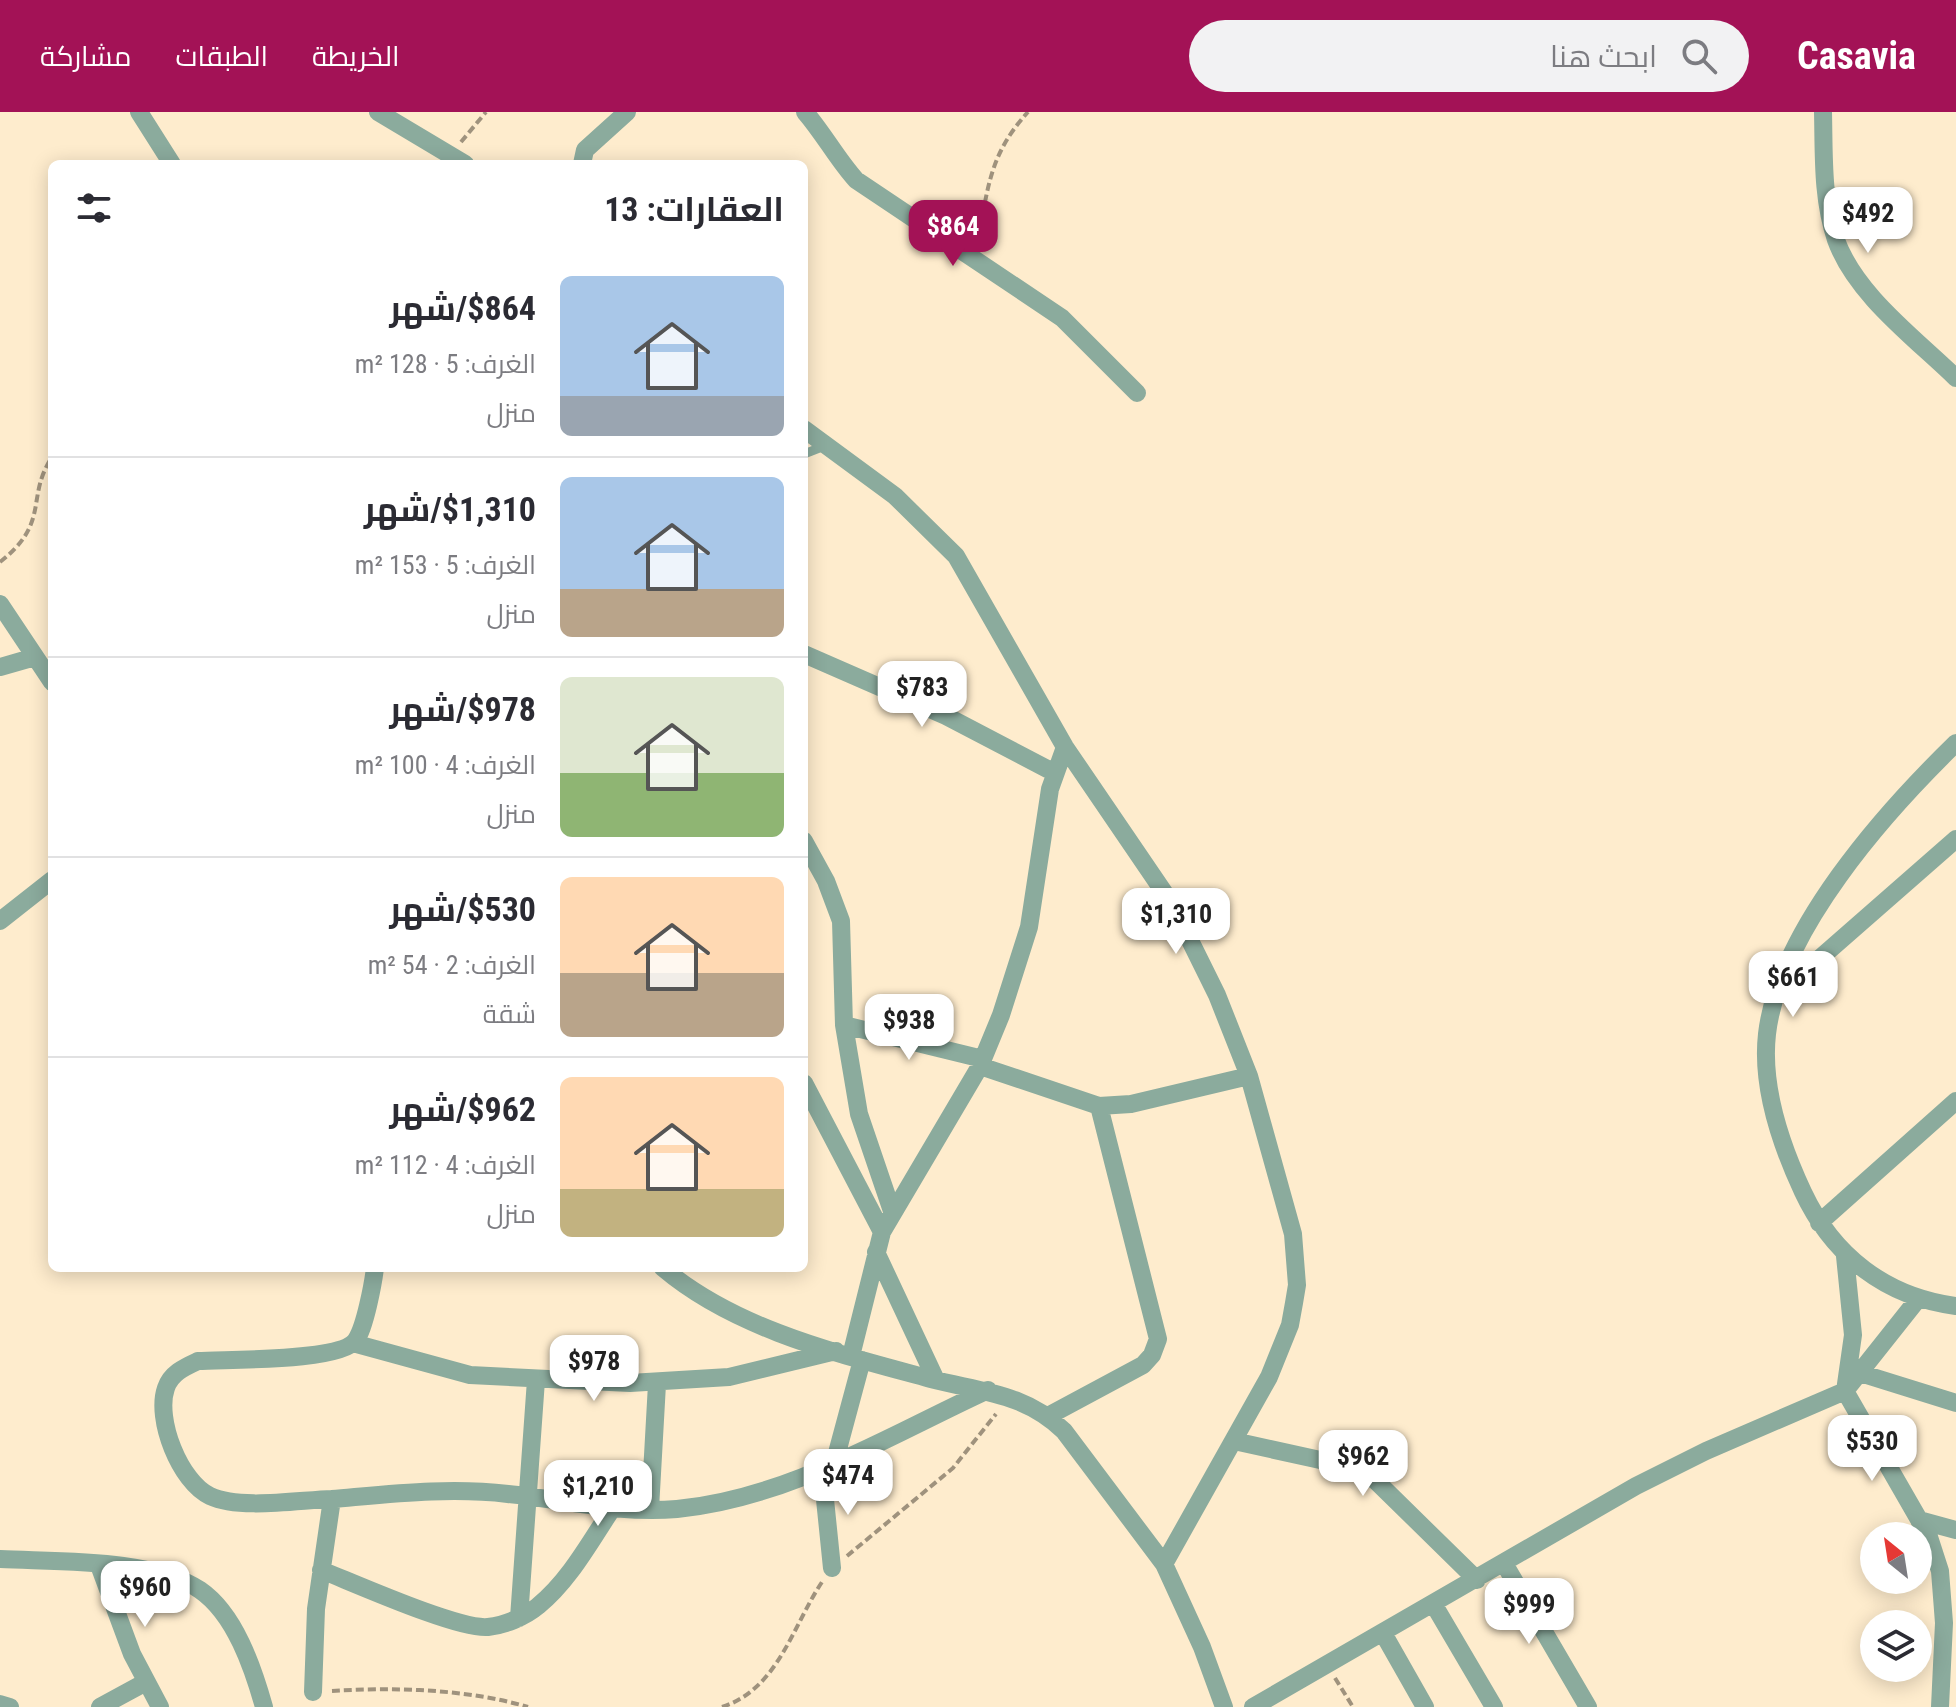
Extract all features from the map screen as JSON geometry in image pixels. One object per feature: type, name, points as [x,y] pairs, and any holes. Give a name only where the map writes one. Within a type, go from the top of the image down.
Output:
[{"type":"street","points":[[139,112],[169,160]]},
{"type":"street","points":[[378,112],[459,159]]},
{"type":"street","points":[[583,160],[585,150],[627,112]]},
{"type":"street","points":[[805,112],[823,133],[837,160],[856,180],[974,256],[1062,318],[1137,393]]},
{"type":"street","points":[[1823,112],[1823,176],[1829,212],[1841,249],[1882,306],[1956,378]]},
{"type":"street","points":[[808,432],[895,496],[947,545],[967,572],[1065,747],[1172,904],[1210,981],[1249,1076],[1293,1234],[1297,1285],[1281,1349],[1234,1441],[1164,1564]]},
{"type":"street","points":[[0,604],[48,676]]},
{"type":"street","points":[[808,656],[946,716],[1055,773]]},
{"type":"street","points":[[0,667],[35,657]]},
{"type":"street","points":[[1956,743],[1883,820],[1835,883],[1793,954],[1776,997],[1767,1033],[1768,1085],[1786,1148],[1819,1223],[1845,1256],[1870,1275],[1918,1299],[1956,1306]]},
{"type":"street","points":[[832,1568],[828,1467],[850,1355],[876,1252],[892,1211],[982,1062],[1029,927],[1055,773],[1065,747]]},
{"type":"street","points":[[1776,997],[1956,839]]},
{"type":"street","points":[[808,848],[826,881],[841,921],[844,1025],[859,1114],[892,1211]]},
{"type":"street","points":[[0,921],[48,883]]},
{"type":"street","points":[[844,1025],[982,1062],[1099,1106],[1131,1104],[1249,1076]]},
{"type":"street","points":[[808,1091],[882,1232]]},
{"type":"street","points":[[1819,1223],[1956,1101]]},
{"type":"street","points":[[1048,1416],[1136,1370],[1152,1355],[1158,1339],[1099,1106]]},
{"type":"street","points":[[876,1252],[936,1380]]},
{"type":"street","points":[[1845,1256],[1853,1335],[1845,1391],[1936,1554],[1944,1594],[1940,1707]]},
{"type":"street","points":[[353,1343],[359,1332],[374,1272]]},
{"type":"street","points":[[669,1272],[739,1316],[850,1355],[936,1380],[1010,1396],[1048,1416],[1164,1564],[1202,1647],[1224,1707]]},
{"type":"street","points":[[1253,1707],[1505,1565],[1636,1486],[1706,1451],[1845,1391],[1918,1299]]},
{"type":"street","points":[[850,1355],[729,1377],[657,1384],[470,1375],[353,1343],[314,1354],[198,1361],[171,1378],[164,1396],[170,1436],[191,1480],[202,1491],[231,1501],[332,1499],[455,1490],[527,1496],[612,1509],[650,1509],[716,1503],[828,1467],[988,1390]]},
{"type":"street","points":[[1860,1373],[1956,1403]]},
{"type":"street","points":[[519,1618],[536,1380]]},
{"type":"street","points":[[650,1509],[657,1384]]},
{"type":"street","points":[[1234,1441],[1343,1465],[1375,1480],[1477,1580]]},
{"type":"street","points":[[313,1692],[321,1570],[332,1499]]},
{"type":"street","points":[[321,1570],[459,1623],[486,1627],[519,1618],[540,1605],[567,1574],[612,1509]]},
{"type":"street","points":[[1919,1520],[1956,1530]]},
{"type":"street","points":[[0,1559],[147,1571],[200,1590],[219,1608],[238,1638],[264,1707]]},
{"type":"street","points":[[99,1565],[146,1682],[160,1707]]},
{"type":"street","points":[[1505,1565],[1588,1707]]},
{"type":"street","points":[[1434,1605],[1494,1707]]},
{"type":"street","points":[[1383,1633],[1425,1707]]},
{"type":"street","points":[[100,1707],[146,1682]]},
{"type":"street","points":[[0,1704],[10,1707]]},
{"type":"lane","points":[[808,452],[828,445]]},
{"type":"path","points":[[459,159],[486,112]]},
{"type":"path","points":[[974,256],[996,155],[1006,137],[1028,112]]},
{"type":"path","points":[[0,562],[16,549],[33,525],[41,479],[48,465]]},
{"type":"path","points":[[722,1707],[750,1695],[769,1676],[804,1610],[832,1568],[945,1476],[1010,1396]]},
{"type":"path","points":[[1328,1665],[1353,1707]]},
{"type":"path","points":[[313,1692],[406,1691],[500,1698],[528,1707]]}]
